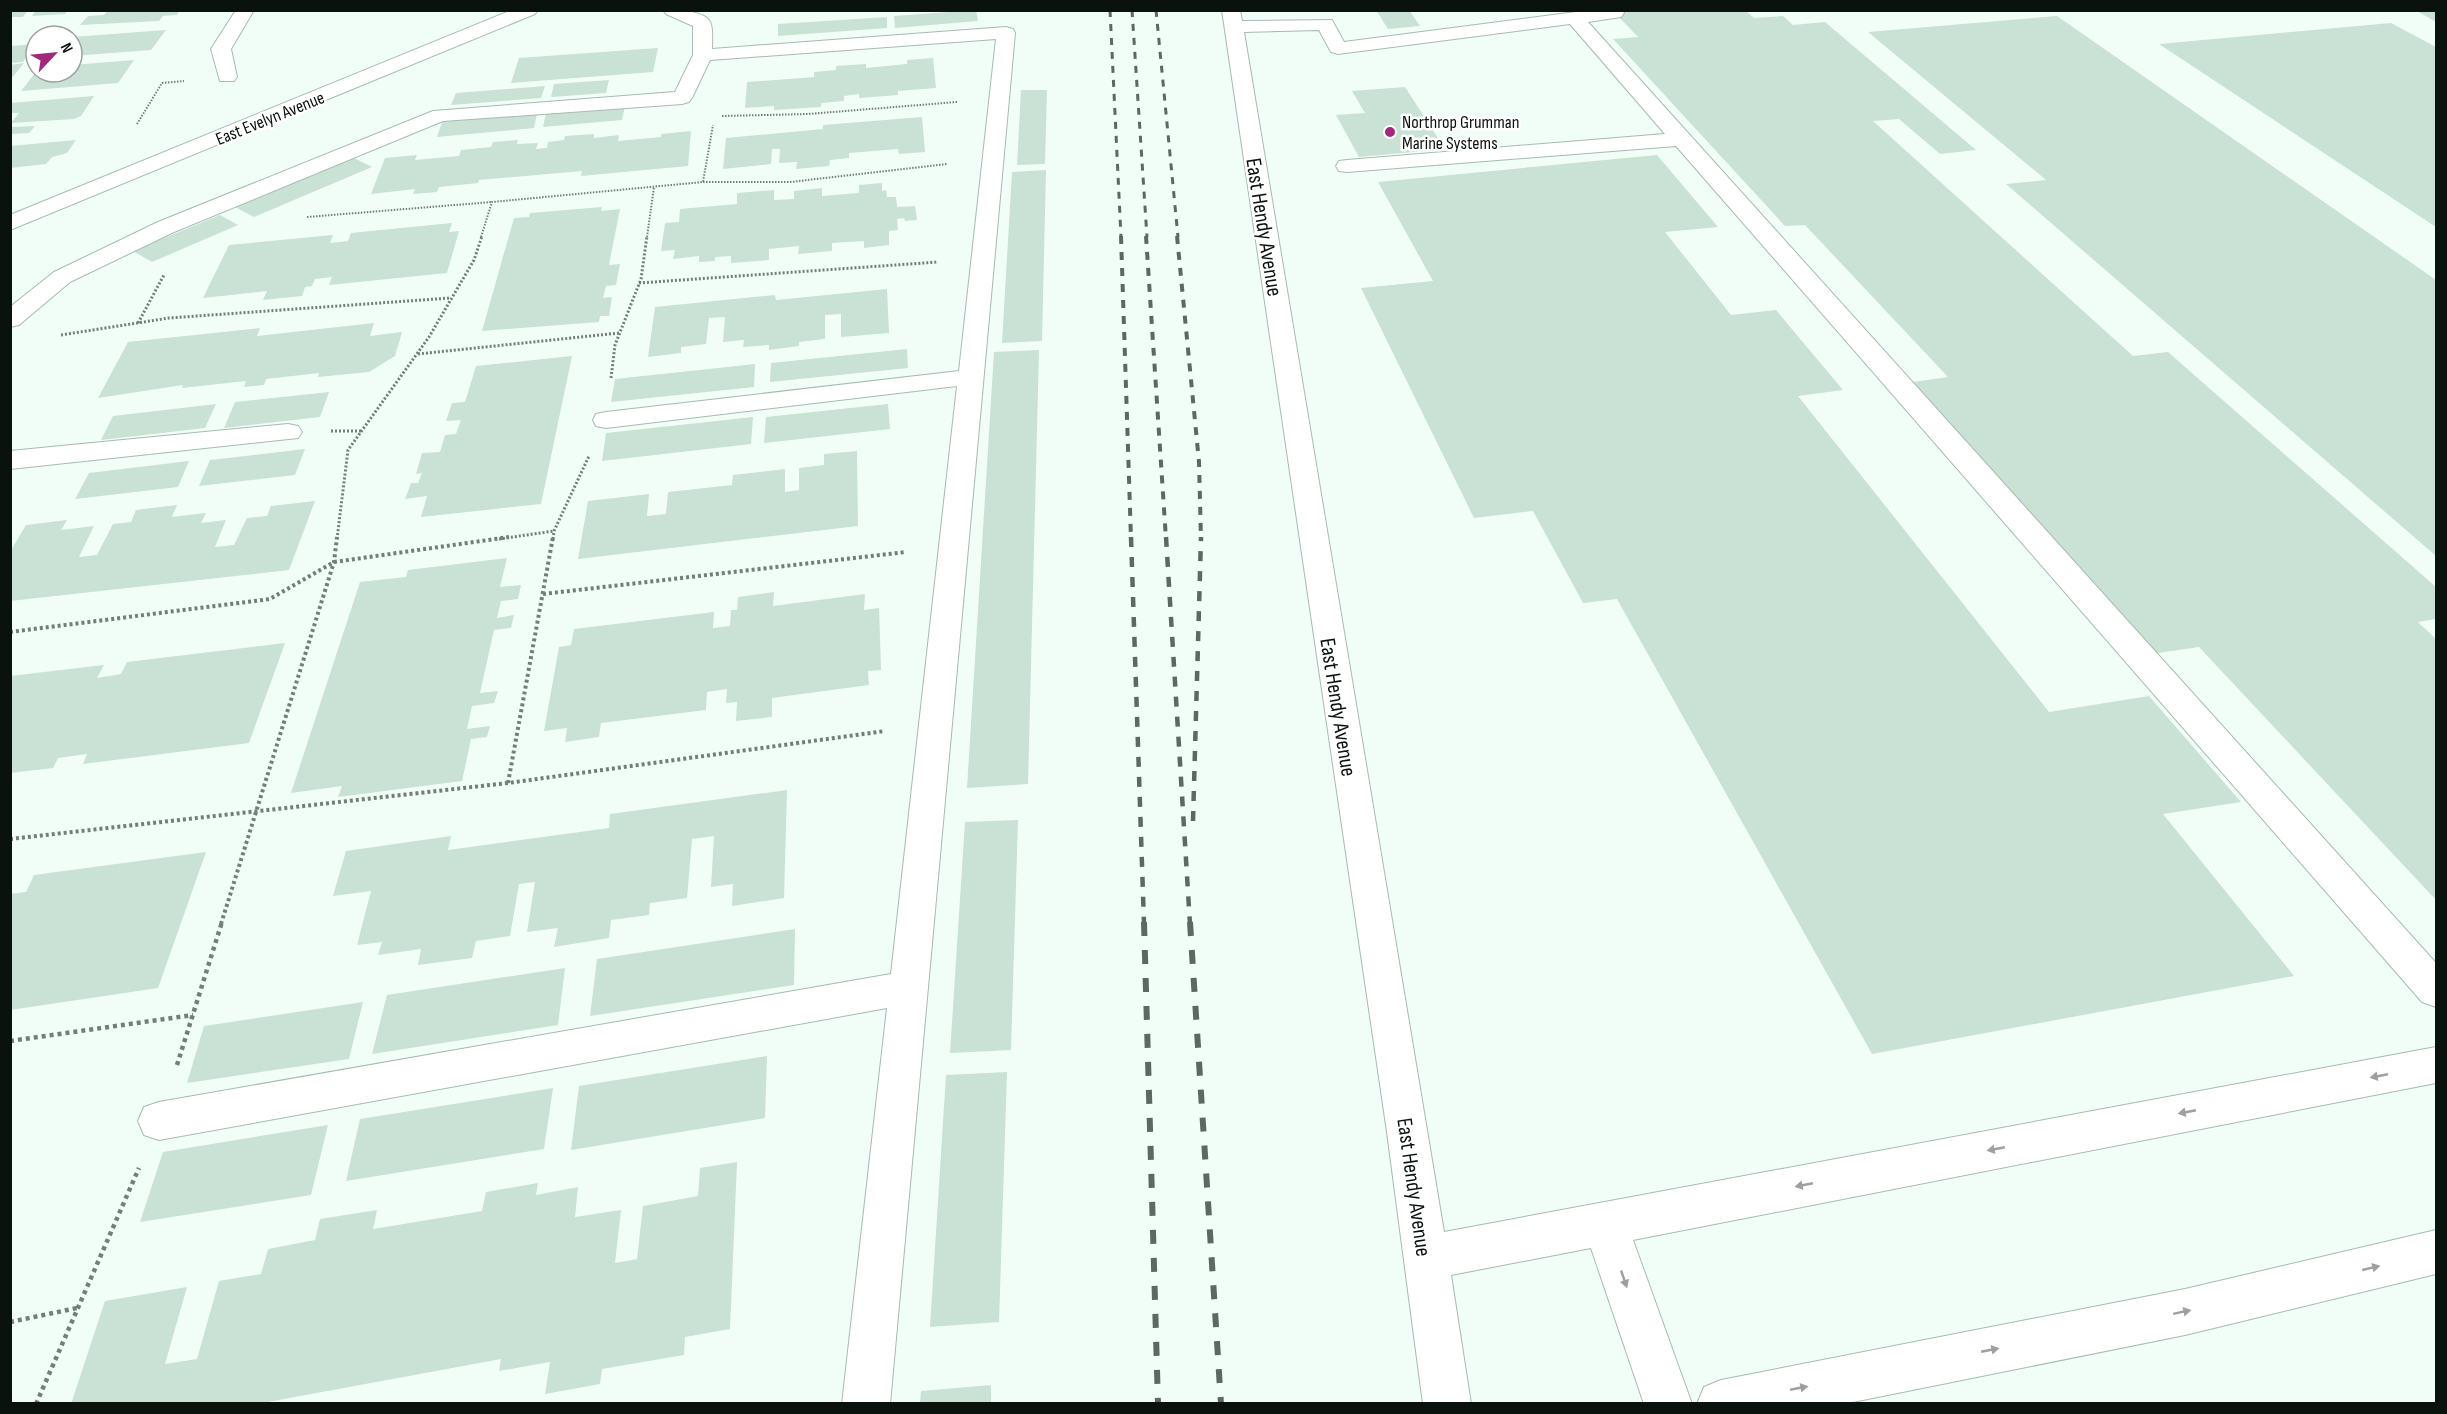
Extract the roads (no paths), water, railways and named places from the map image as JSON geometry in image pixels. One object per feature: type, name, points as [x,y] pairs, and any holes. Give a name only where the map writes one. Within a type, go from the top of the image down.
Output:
[{"type":"street","points":[[227,77],[221,49],[245,10]]},
{"type":"street","name":"East Evelyn Avenue","points":[[10,223],[529,10]]},
{"type":"street","points":[[10,320],[62,278],[166,227],[440,115],[682,98],[703,55],[702,23],[672,10]]},
{"type":"street","points":[[1232,19],[1325,24],[1338,48],[1615,13]]},
{"type":"street","name":"East Hendy Avenue","points":[[1232,19],[1408,1132],[1447,1404]]},
{"type":"street","points":[[1575,19],[2436,990]]},
{"type":"street","points":[[703,55],[1006,33],[866,1404]]},
{"type":"street","points":[[1347,166],[1681,139]]},
{"type":"street","points":[[606,420],[970,377]]},
{"type":"street","points":[[10,460],[288,432]]},
{"type":"street","points":[[159,1121],[910,987]]},
{"type":"street","points":[[1425,1258],[2436,1065]]},
{"type":"street","points":[[1605,1223],[1668,1404]]},
{"type":"street","points":[[1721,1404],[2185,1312],[2436,1252]]},
{"type":"railway","points":[[1110,10],[1121,237]]},
{"type":"railway","points":[[1132,10],[1147,237]]},
{"type":"railway","points":[[1156,10],[1178,237]]},
{"type":"railway","points":[[1121,236],[1131,539]]},
{"type":"railway","points":[[1146,236],[1166,539]]},
{"type":"railway","points":[[1177,236],[1199,462],[1201,538]]},
{"type":"railway","points":[[1131,537],[1144,924]]},
{"type":"railway","points":[[1166,537],[1190,924]]},
{"type":"railway","points":[[1193,821],[1201,538]]},
{"type":"railway","points":[[1144,922],[1158,1404]]},
{"type":"railway","points":[[1190,922],[1221,1404]]},
{"type":"place","name":"Northrop Grumman Marine Systems","points":[[1390,132]]}]
